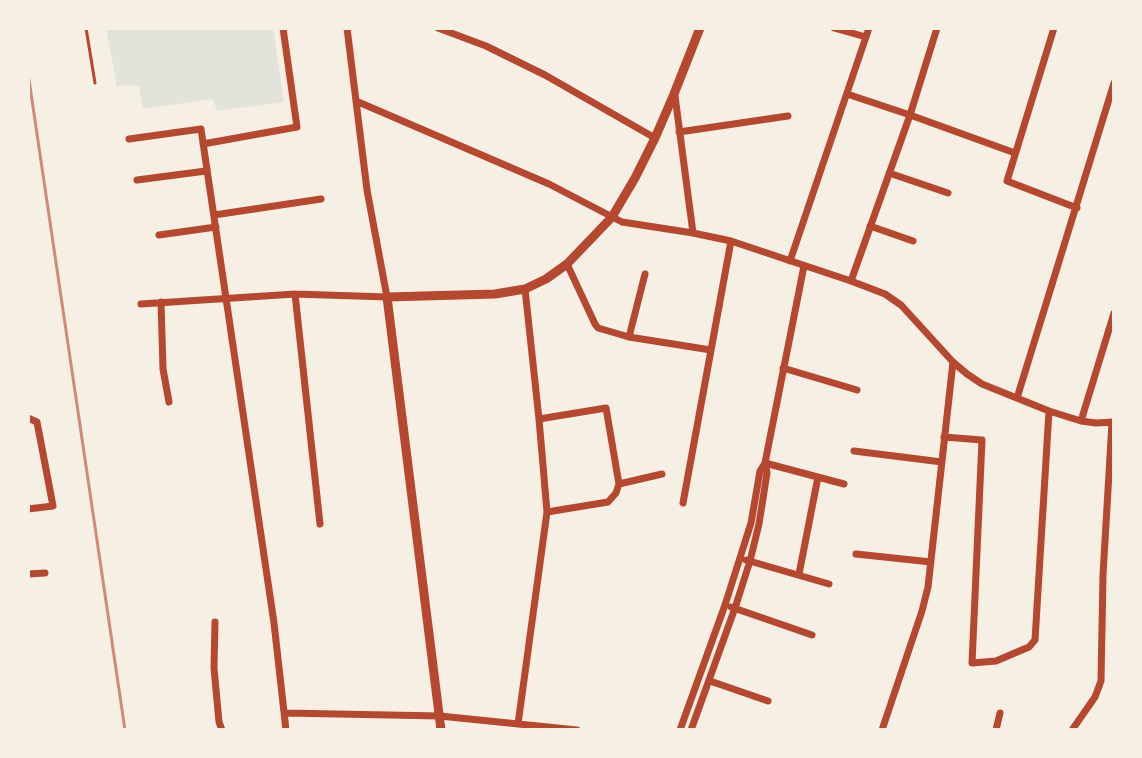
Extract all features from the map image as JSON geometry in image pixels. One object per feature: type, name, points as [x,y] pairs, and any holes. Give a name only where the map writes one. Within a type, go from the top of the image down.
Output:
[{"type":"main road","points":[[441,730],[387,297],[495,294],[525,289],[567,264],[612,217],[655,138],[700,28]]},
{"type":"street","points":[[203,144],[297,127],[283,28]]},
{"type":"street","points":[[141,304],[295,294],[387,297],[367,190],[347,28]]},
{"type":"street","points":[[438,28],[486,46],[545,75],[655,138]]},
{"type":"street","points":[[834,28],[866,37]]},
{"type":"street","points":[[790,261],[869,28]]},
{"type":"street","points":[[851,281],[910,115],[937,28]]},
{"type":"street","points":[[1054,28],[1007,181],[1077,208]]},
{"type":"street","points":[[1017,398],[1114,83]]},
{"type":"street","points":[[674,94],[693,233]]},
{"type":"street","points":[[847,94],[1015,153]]},
{"type":"street","points":[[356,101],[549,184],[631,224],[731,241],[885,294],[901,305],[953,362],[982,384],[1081,421],[1113,422],[1103,575],[1101,681],[1095,697],[1072,730]]},
{"type":"street","points":[[679,132],[788,116]]},
{"type":"street","points":[[129,139],[201,129],[274,623],[286,730]]},
{"type":"street","points":[[137,180],[206,171]]},
{"type":"street","points":[[889,173],[948,193]]},
{"type":"street","points":[[214,215],[321,199]]},
{"type":"street","points":[[870,226],[913,241]]},
{"type":"street","points":[[159,235],[216,227]]},
{"type":"street","points":[[683,503],[731,241]]},
{"type":"street","points":[[567,264],[595,324],[603,330],[711,350]]},
{"type":"street","points":[[680,730],[751,523],[804,266]]},
{"type":"street","points":[[629,337],[645,274]]},
{"type":"street","points":[[518,724],[547,512],[525,289]]},
{"type":"street","points":[[295,294],[320,524]]},
{"type":"street","points":[[161,302],[163,369],[169,402]]},
{"type":"street","points":[[1081,421],[1114,313]]},
{"type":"street","points":[[1102,350],[1114,348]]},
{"type":"street","points":[[882,730],[922,611],[931,562],[953,362]]},
{"type":"street","points":[[783,368],[857,390]]},
{"type":"street","points":[[539,419],[606,408],[619,484],[608,502],[547,512]]},
{"type":"street","points":[[944,437],[982,440],[972,663],[996,661],[1029,647],[1035,640],[1049,411]]},
{"type":"street","points":[[28,418],[37,422],[53,506],[28,509]]},
{"type":"street","points":[[854,451],[942,462]]},
{"type":"street","points":[[765,463],[844,484]]},
{"type":"street","points":[[691,730],[750,561],[767,473],[765,463]]},
{"type":"street","points":[[619,484],[662,474]]},
{"type":"street","points":[[799,574],[818,477]]},
{"type":"street","points":[[856,554],[931,562]]},
{"type":"street","points":[[740,559],[829,584]]},
{"type":"street","points":[[28,574],[45,573]]},
{"type":"street","points":[[725,605],[812,635]]},
{"type":"street","points":[[215,622],[214,668],[222,730]]},
{"type":"street","points":[[710,681],[768,701]]},
{"type":"street","points":[[285,713],[440,716],[577,730]]},
{"type":"street","points":[[996,730],[1000,713]]},
{"type":"lane","points":[[86,28],[95,83]]},
{"type":"shaded area","points":[[106,28],[273,28],[284,102],[217,111],[213,99],[143,109],[139,85],[117,86]]},
{"type":"railway","points":[[28,73],[125,730]]}]
